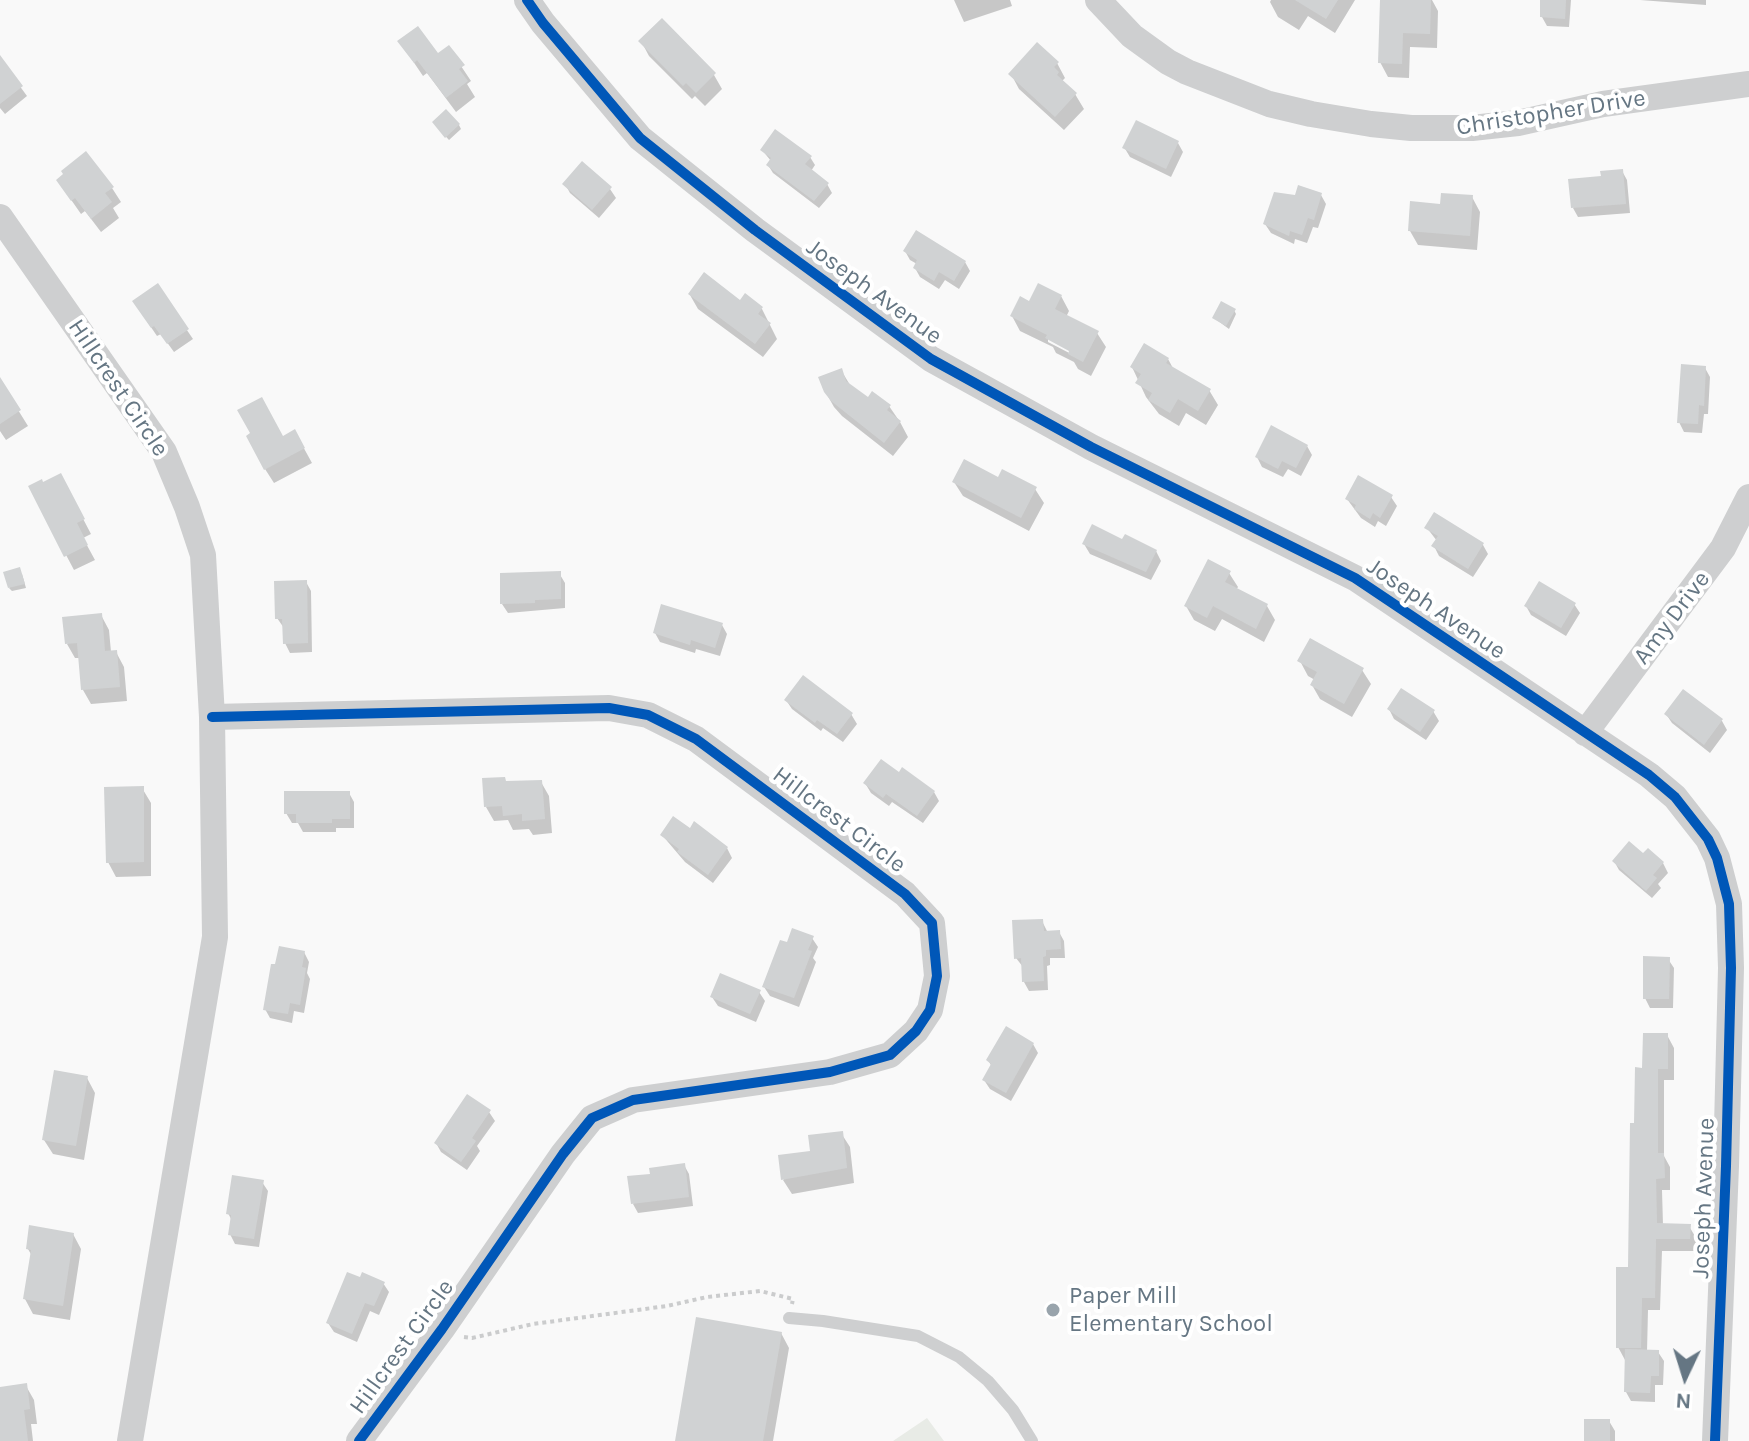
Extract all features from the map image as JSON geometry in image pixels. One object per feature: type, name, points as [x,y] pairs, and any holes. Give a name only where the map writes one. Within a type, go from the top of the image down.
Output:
[{"type":"street","name":"Joseph Avenue","points":[[527,0],[640,138],[755,230],[931,359],[1091,447],[1355,578],[1675,797],[1708,839],[1717,858],[1729,904],[1731,968],[1726,1166],[1715,1441]]},
{"type":"street","name":"Christopher Drive","points":[[1098,0],[1132,36],[1187,72],[1269,104],[1371,124],[1452,129],[1518,123],[1603,104],[1749,85]]},
{"type":"street","name":"Hillcrest Circle","points":[[0,217],[164,452],[203,555],[212,717],[215,937],[130,1441]]},
{"type":"street","name":"Amy Drive","points":[[1585,733],[1703,577],[1723,548],[1749,497]]},
{"type":"street","name":"Hillcrest Circle","points":[[212,717],[609,708],[648,715],[696,739],[905,894],[932,923],[937,976],[930,1010],[916,1031],[890,1055],[830,1072],[633,1100],[592,1118],[563,1154],[442,1329],[359,1441]]},
{"type":"lane","points":[[789,1318],[918,1336],[959,1357],[988,1381],[1013,1410],[1032,1441]]},
{"type":"path","points":[[462,1336],[472,1338],[533,1324],[760,1291],[793,1299],[789,1318]]},
{"type":"shaded area","points":[[927,1418],[944,1441],[893,1441]]},
{"type":"building","points":[[1295,0],[1338,0],[1326,19]]},
{"type":"building","points":[[1380,0],[1431,0],[1430,34],[1403,33],[1402,64],[1378,63]]},
{"type":"building","points":[[1540,0],[1566,0],[1565,19],[1540,17]]},
{"type":"building","points":[[662,18],[716,73],[696,93],[686,83],[683,86],[638,41]]},
{"type":"building","points":[[418,26],[438,53],[449,45],[465,65],[459,69],[468,81],[446,98],[417,60],[414,63],[397,41]]},
{"type":"building","points":[[1037,42],[1059,62],[1054,67],[1059,72],[1057,75],[1077,93],[1055,117],[1008,74]]},
{"type":"building","points":[[0,55],[23,86],[0,104]]},
{"type":"building","points":[[446,109],[460,124],[445,138],[432,122]]},
{"type":"building","points":[[1136,120],[1179,141],[1166,169],[1122,148]]},
{"type":"building","points":[[775,129],[812,156],[805,164],[829,183],[814,201],[766,165],[771,158],[760,150]]},
{"type":"building","points":[[86,151],[114,187],[105,193],[112,202],[91,219],[75,198],[71,201],[56,180],[63,174],[61,171]]},
{"type":"building","points":[[582,161],[612,187],[592,210],[562,184]]},
{"type":"building","points":[[1623,169],[1626,204],[1571,208],[1568,179],[1601,176],[1600,171]]},
{"type":"building","points":[[1298,185],[1322,193],[1314,220],[1308,218],[1302,235],[1290,231],[1289,236],[1263,224],[1274,192],[1295,195]]},
{"type":"building","points":[[1441,193],[1473,195],[1470,236],[1408,231],[1410,201],[1440,204]]},
{"type":"building","points":[[916,230],[966,261],[954,281],[939,272],[934,281],[913,268],[917,260],[903,251]]},
{"type":"building","points":[[704,272],[740,300],[745,293],[763,307],[758,314],[771,323],[755,344],[688,294]]},
{"type":"building","points":[[158,283],[189,329],[167,344],[132,301]]},
{"type":"building","points":[[1038,283],[1062,295],[1055,309],[1099,331],[1083,362],[1045,338],[1047,335],[1010,316],[1020,296],[1029,301]]},
{"type":"building","points":[[1221,301],[1236,309],[1226,326],[1212,318]]},
{"type":"building","points":[[1144,343],[1169,358],[1166,363],[1211,389],[1198,411],[1178,399],[1170,413],[1148,400],[1152,393],[1135,383],[1141,374],[1130,367]]},
{"type":"building","points":[[1681,364],[1706,366],[1704,406],[1699,405],[1698,424],[1677,423]]},
{"type":"building","points":[[842,368],[846,381],[868,397],[872,391],[891,405],[887,410],[901,421],[884,443],[824,392],[818,377]]},
{"type":"building","points":[[0,377],[21,410],[0,424]]},
{"type":"building","points":[[262,397],[283,436],[295,429],[305,448],[264,470],[246,436],[250,433],[237,410]]},
{"type":"building","points":[[1271,425],[1308,445],[1296,468],[1282,461],[1278,469],[1255,457]]},
{"type":"building","points":[[964,459],[998,477],[1002,469],[1037,487],[1021,518],[952,482]]},
{"type":"building","points":[[61,473],[85,519],[77,523],[88,545],[64,557],[28,486]]},
{"type":"building","points":[[1358,475],[1393,495],[1380,518],[1373,513],[1370,519],[1345,499]]},
{"type":"building","points":[[1434,512],[1484,543],[1468,569],[1431,546],[1438,536],[1424,528]]},
{"type":"building","points":[[1092,524],[1122,539],[1125,534],[1157,550],[1146,572],[1082,544]]},
{"type":"building","points":[[1208,559],[1231,571],[1225,582],[1268,604],[1256,629],[1213,606],[1207,618],[1184,606]]},
{"type":"building","points":[[20,567],[25,584],[8,588],[3,572]]},
{"type":"building","points":[[561,571],[561,599],[500,604],[500,573]]},
{"type":"building","points":[[307,580],[308,643],[283,644],[282,619],[275,619],[274,581]]},
{"type":"building","points":[[1539,581],[1576,603],[1561,628],[1524,606]]},
{"type":"building","points":[[661,604],[723,623],[715,648],[691,640],[690,645],[653,633]]},
{"type":"building","points":[[102,613],[105,651],[117,650],[120,687],[81,690],[77,643],[65,644],[62,617]]},
{"type":"building","points":[[1310,638],[1364,668],[1344,704],[1310,685],[1317,672],[1297,661]]},
{"type":"building","points":[[803,675],[853,713],[837,734],[817,720],[815,723],[784,700]]},
{"type":"building","points":[[1401,688],[1435,710],[1420,732],[1387,709]]},
{"type":"building","points":[[1683,689],[1723,719],[1704,745],[1664,714]]},
{"type":"building","points":[[881,759],[899,772],[902,767],[935,791],[917,816],[886,794],[883,798],[863,783]]},
{"type":"building","points":[[505,777],[506,781],[542,780],[545,819],[522,821],[522,814],[503,816],[502,806],[484,807],[482,778]]},
{"type":"building","points":[[144,786],[144,862],[106,863],[104,787]]},
{"type":"building","points":[[284,791],[350,791],[350,819],[332,819],[332,823],[296,823],[296,814],[284,814]]},
{"type":"building","points":[[673,816],[690,828],[694,821],[728,847],[708,875],[660,835]]},
{"type":"building","points":[[1629,841],[1643,853],[1648,848],[1664,862],[1653,875],[1657,878],[1646,891],[1612,861]]},
{"type":"building","points":[[1043,919],[1044,931],[1060,930],[1061,949],[1046,950],[1043,957],[1044,981],[1022,982],[1021,958],[1014,959],[1012,920]]},
{"type":"building","points":[[792,928],[814,936],[808,950],[812,951],[794,998],[762,987],[780,940],[787,942]]},
{"type":"building","points":[[279,946],[305,951],[302,967],[306,968],[300,1005],[290,1003],[288,1014],[263,1010],[271,964],[275,964]]},
{"type":"building","points":[[1643,956],[1670,957],[1669,999],[1643,999]]},
{"type":"building","points":[[720,973],[761,990],[750,1014],[710,997]]},
{"type":"building","points":[[1006,1026],[1034,1043],[1006,1093],[982,1080],[991,1064],[986,1060]]},
{"type":"building","points":[[1643,1033],[1668,1033],[1668,1069],[1658,1069],[1658,1153],[1664,1153],[1665,1178],[1656,1179],[1657,1223],[1691,1224],[1690,1239],[1656,1239],[1655,1298],[1642,1298],[1641,1348],[1616,1348],[1616,1267],[1628,1267],[1630,1123],[1634,1123],[1635,1067],[1642,1068]]},
{"type":"building","points":[[54,1070],[88,1076],[76,1146],[42,1140]]},
{"type":"building","points":[[467,1094],[491,1110],[472,1138],[476,1141],[461,1162],[434,1143]]},
{"type":"building","points":[[843,1131],[847,1168],[781,1180],[778,1155],[810,1151],[808,1135]]},
{"type":"building","points":[[685,1163],[689,1197],[631,1204],[627,1176],[650,1174],[649,1168]]},
{"type":"building","points":[[232,1175],[264,1180],[254,1239],[228,1235],[231,1215],[226,1214]]},
{"type":"building","points":[[29,1225],[74,1233],[63,1306],[23,1299],[31,1250],[26,1249]]},
{"type":"building","points":[[347,1272],[360,1277],[362,1272],[385,1282],[374,1306],[365,1303],[352,1334],[326,1323]]},
{"type":"building","points":[[696,1317],[782,1332],[763,1441],[675,1441]]},
{"type":"building","points":[[1625,1349],[1659,1350],[1659,1376],[1651,1376],[1650,1393],[1624,1392]]},
{"type":"building","points":[[27,1383],[30,1409],[24,1410],[28,1441],[0,1441],[0,1387]]},
{"type":"building","points":[[1584,1419],[1610,1419],[1610,1441],[1584,1441]]},
{"type":"cycle path","points":[[527,0],[640,138],[755,230],[931,359],[1091,447],[1355,578],[1649,775],[1675,797],[1708,839],[1717,858],[1729,904],[1731,968],[1726,1166],[1715,1441]]},
{"type":"cycle path","points":[[212,717],[609,708],[648,715],[696,739],[905,894],[932,923],[937,976],[930,1010],[916,1031],[890,1055],[830,1072],[633,1100],[592,1118],[563,1154],[442,1329],[359,1441]]},
{"type":"place","name":"Paper Mill Elementary School","points":[[1053,1310]]}]
